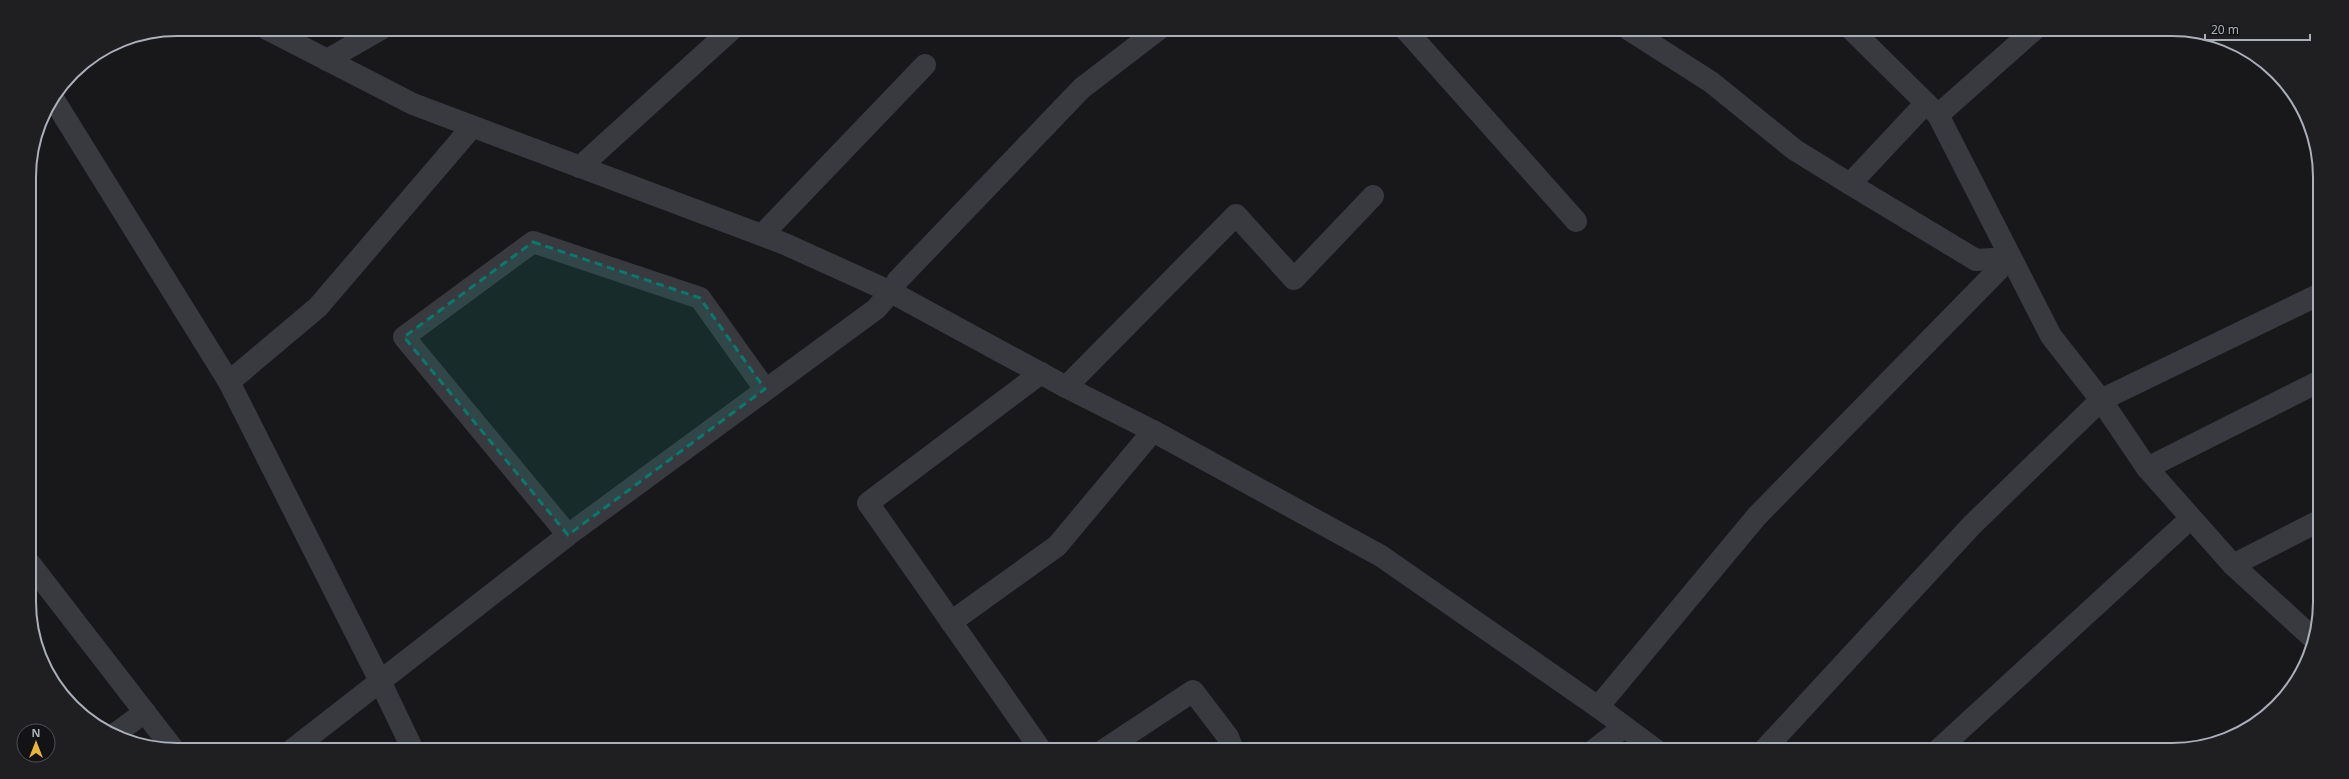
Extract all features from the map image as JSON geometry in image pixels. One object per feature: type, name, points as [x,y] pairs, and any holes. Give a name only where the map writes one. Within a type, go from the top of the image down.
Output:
[{"type":"street","points":[[281,36],[413,104],[762,235],[891,292],[1066,387],[1153,431],[1381,556],[1598,707],[1646,743]]},
{"type":"street","points":[[327,60],[362,36]]},
{"type":"street","points":[[580,167],[724,36]]},
{"type":"street","points":[[301,743],[568,535],[876,309],[891,292],[898,280],[1082,88],[1150,36]]},
{"type":"street","points":[[1412,36],[1576,221]]},
{"type":"street","points":[[1639,36],[1711,82],[1795,150],[1976,260],[2010,258]]},
{"type":"street","points":[[1858,36],[1932,109],[2052,336],[2101,400],[2147,468],[2190,519],[2232,565],[2309,634]]},
{"type":"street","points":[[1850,184],[1932,109],[2025,36]]},
{"type":"street","points":[[762,235],[925,66]]},
{"type":"street","points":[[57,104],[229,382],[380,681],[410,743]]},
{"type":"street","points":[[229,382],[318,306],[472,127]]},
{"type":"street","points":[[1066,387],[1236,215],[1294,279],[1373,196]]},
{"type":"street","points":[[568,535],[404,337],[533,242],[700,298],[765,389]]},
{"type":"street","points":[[1598,707],[1757,516],[2010,258]]},
{"type":"street","points":[[1770,743],[1972,526],[2101,400],[2313,297]]},
{"type":"street","points":[[1036,743],[868,503],[1041,373]]},
{"type":"street","points":[[2147,468],[2313,385]]},
{"type":"street","points":[[951,622],[1057,546],[1153,431]]},
{"type":"street","points":[[1946,743],[2190,519]]},
{"type":"street","points":[[2232,565],[2313,524]]},
{"type":"street","points":[[36,570],[169,743]]},
{"type":"street","points":[[1115,743],[1193,691],[1228,737],[1230,743]]},
{"type":"street","points":[[120,730],[145,712]]},
{"type":"street","points":[[1603,743],[1624,727]]},
{"type":"highlighted area","points":[[533,242],[700,298],[765,389],[568,535],[404,337]]}]
